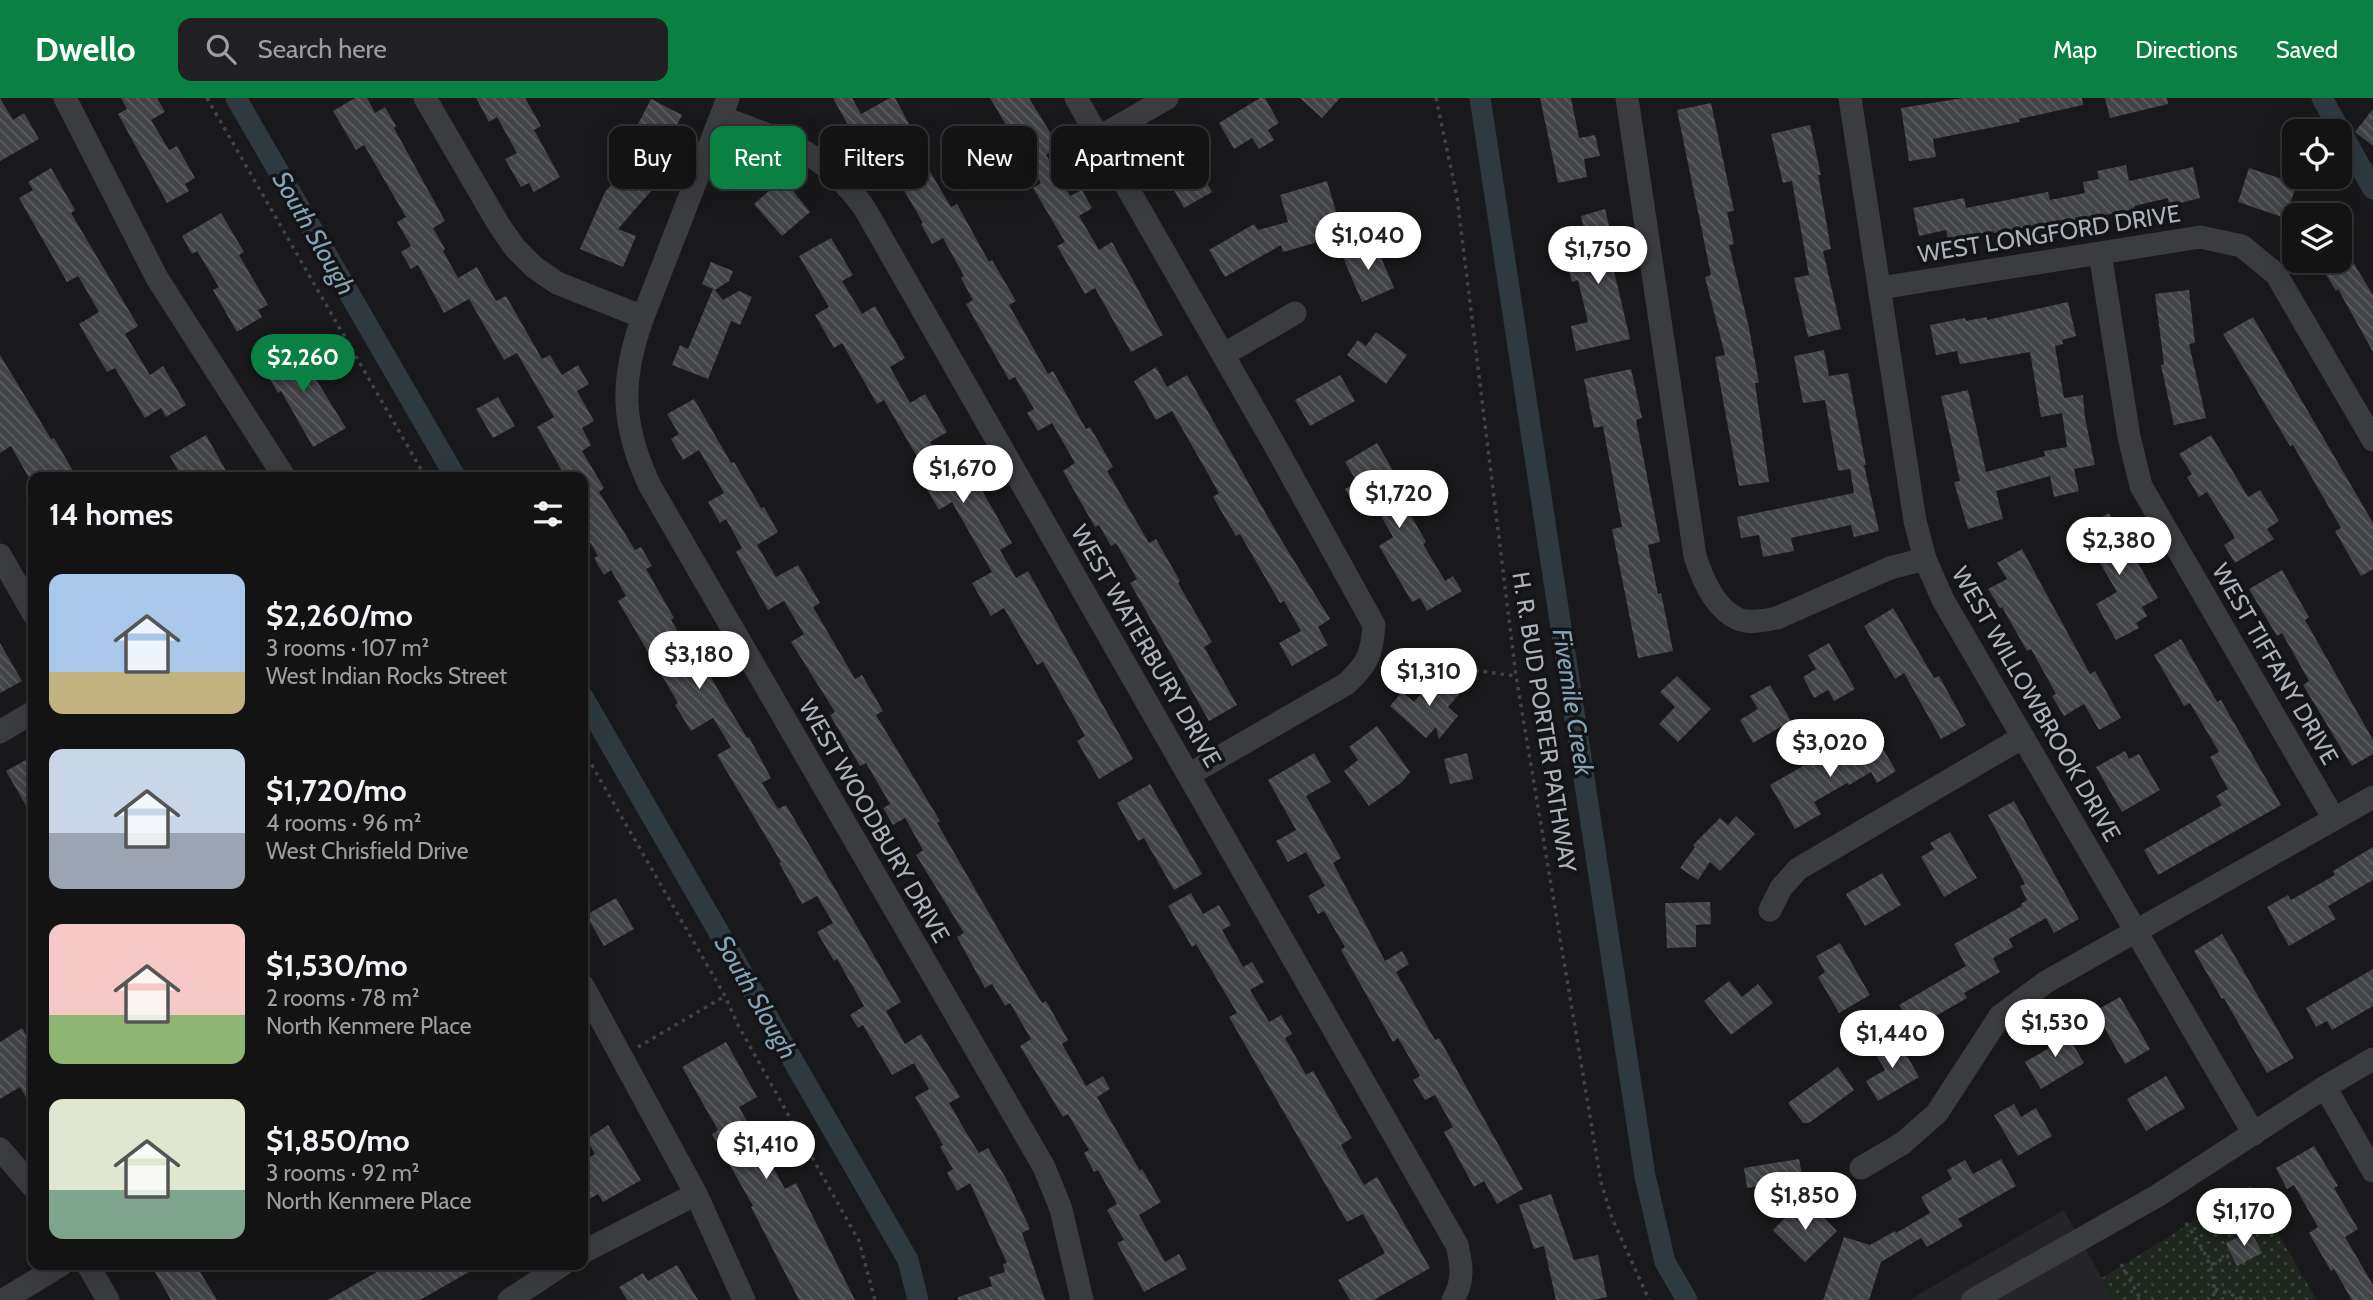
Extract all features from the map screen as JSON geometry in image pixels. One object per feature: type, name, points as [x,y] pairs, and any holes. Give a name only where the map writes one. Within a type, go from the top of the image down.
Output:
[{"type":"street","points":[[65,98],[157,278],[281,472]]},
{"type":"street","points":[[425,98],[515,248],[534,267],[557,283],[643,317]]},
{"type":"street","points":[[1076,98],[1091,126]]},
{"type":"street","points":[[1119,126],[1167,98]]},
{"type":"street","points":[[1627,98],[1695,556],[1703,579],[1723,607],[1738,619],[1758,622],[1777,618],[1890,568],[1925,559]]},
{"type":"street","name":"WEST WILLOWBROOK DRIVE","points":[[1850,98],[1916,521],[1925,559],[1943,600],[2254,1134]]},
{"type":"street","name":"WEST WOODBURY DRIVE","points":[[725,108],[643,317],[627,370],[625,401],[637,459],[650,486],[1044,1167],[1060,1209],[1082,1300]]},
{"type":"street","name":"WEST WATERBURY DRIVE","points":[[725,108],[810,153],[833,170],[849,186],[872,221],[1457,1245],[1462,1264],[1457,1293]]},
{"type":"street","points":[[1127,189],[1374,625],[1373,648],[1363,668],[1346,684],[1190,774]]},
{"type":"street","name":"WEST LONGFORD DRIVE","points":[[1880,288],[2200,237],[2242,246],[2277,274],[2373,440]]},
{"type":"street","name":"WEST TIFFANY DRIVE","points":[[2100,253],[2129,437],[2141,486],[2334,819]]},
{"type":"street","points":[[1223,355],[1295,313]]},
{"type":"street","points":[[0,555],[28,604]]},
{"type":"street","points":[[0,732],[28,715]]},
{"type":"street","points":[[1770,910],[1781,888],[1798,869],[2023,737]]},
{"type":"street","points":[[1861,1168],[1903,1143],[1937,1113],[2000,1016],[2046,982],[2373,797]]},
{"type":"street","points":[[588,995],[696,1194],[744,1300]]},
{"type":"street","points":[[1973,1300],[2157,1196],[2373,1059]]},
{"type":"street","points":[[2325,1087],[2373,1171]]},
{"type":"street","points":[[0,1149],[28,1181]]},
{"type":"street","points":[[588,1249],[696,1194]]},
{"type":"street","points":[[5,1299],[53,1270]]},
{"type":"street","points":[[91,1270],[108,1300]]},
{"type":"street","points":[[509,1300],[554,1270]]},
{"type":"path","points":[[207,98],[423,472]]},
{"type":"path","name":"H. R. BUD PORTER PATHWAY","points":[[1436,98],[1457,197],[1516,676],[1601,1182],[1612,1218],[1649,1300]]},
{"type":"path","points":[[1391,659],[1516,676]]},
{"type":"path","points":[[588,759],[725,996],[738,1025],[859,1241],[875,1300]]},
{"type":"path","points":[[636,1048],[725,996]]},
{"type":"path","points":[[2186,1223],[2211,1265],[2215,1289],[2213,1300]]},
{"type":"path","points":[[2211,1265],[2232,1254]]},
{"type":"path","points":[[2121,1264],[2141,1300]]},
{"type":"path","points":[[2215,1289],[2247,1300]]},
{"type":"shaded area","points":[[2250,1186],[2317,1300],[2114,1300],[2102,1278]]},
{"type":"shaded area","points":[[2064,1210],[2114,1300],[1909,1300]]},
{"type":"building","points":[[0,98],[13,120],[24,113],[39,139],[0,161]]},
{"type":"building","points":[[121,98],[157,98],[165,112],[151,120],[169,150],[177,146],[195,178],[185,184],[189,191],[167,203],[118,114],[127,109]]},
{"type":"building","points":[[355,98],[367,98],[375,113],[385,107],[445,221],[433,228],[458,278],[477,267],[496,301],[506,296],[542,359],[550,355],[562,375],[578,365],[589,384],[577,391],[594,421],[582,428],[591,445],[582,451],[604,488],[599,492],[635,550],[641,547],[652,566],[646,569],[674,618],[671,620],[692,655],[700,651],[711,669],[707,671],[747,738],[749,737],[771,778],[762,783],[778,809],[786,805],[901,1002],[886,1011],[905,1044],[921,1034],[960,1097],[949,1103],[966,1132],[979,1153],[988,1148],[1008,1182],[1030,1229],[1022,1233],[1045,1300],[958,1300],[958,1297],[992,1286],[989,1277],[1005,1272],[1003,1264],[1007,1263],[970,1183],[957,1191],[947,1173],[953,1169],[940,1147],[943,1145],[915,1097],[929,1089],[914,1063],[892,1075],[863,1025],[858,1028],[850,1015],[864,1006],[837,959],[834,961],[817,932],[833,923],[817,896],[802,904],[779,863],[781,862],[717,755],[731,747],[713,718],[691,731],[675,705],[678,703],[618,601],[626,596],[611,570],[604,575],[594,558],[598,556],[588,539],[588,472],[563,472],[537,427],[554,417],[517,353],[504,360],[469,299],[444,313],[418,265],[411,269],[401,252],[411,246],[397,222],[406,217],[364,145],[356,150],[333,111]]},
{"type":"building","points":[[476,98],[525,98],[541,126],[534,130],[560,177],[534,192],[529,183],[521,187],[505,159],[517,153],[497,117],[489,122]]},
{"type":"building","points":[[833,98],[852,98],[861,114],[890,98],[895,98],[910,126],[848,126]]},
{"type":"building","points":[[990,98],[1029,98],[1051,134],[1051,152],[1046,155],[1051,164],[1051,189],[1066,189],[1070,196],[1082,190],[1092,208],[1079,216],[1099,250],[1112,242],[1163,335],[1131,352],[1095,288],[1085,294],[1057,246],[1065,242],[1034,189],[1037,189],[1041,183],[1037,176],[1037,126],[1007,126]]},
{"type":"building","points":[[1260,98],[1265,98],[1279,123],[1268,130],[1274,140],[1259,149],[1252,138],[1234,149],[1219,123]]},
{"type":"building","points":[[1300,98],[1340,98],[1322,118]]},
{"type":"building","points":[[1540,98],[1571,98],[1579,138],[1595,135],[1600,156],[1584,159],[1587,177],[1558,183]]},
{"type":"building","points":[[1963,98],[2082,98],[2083,105],[2019,119],[2020,122],[1933,139],[1936,157],[1909,161],[1901,108]]},
{"type":"building","points":[[2105,98],[2167,98],[2168,104],[2110,118]]},
{"type":"building","points":[[651,99],[682,115],[676,126],[637,126]]},
{"type":"building","points":[[1711,103],[1734,211],[1727,212],[1734,244],[1729,245],[1759,383],[1755,383],[1769,482],[1739,486],[1715,357],[1725,355],[1705,277],[1711,275],[1677,110]]},
{"type":"building","points":[[2373,109],[2373,146],[2355,132]]},
{"type":"building","points":[[1810,125],[1821,175],[1818,175],[1831,249],[1823,251],[1841,329],[1808,337],[1794,278],[1809,275],[1792,181],[1783,183],[1771,134]]},
{"type":"building","points":[[2126,165],[2129,181],[2193,167],[2200,198],[2169,206],[2168,198],[2134,206],[2135,209],[2070,222],[2070,219],[1948,240],[1946,230],[1919,236],[1913,208],[1964,198],[1966,208],[2048,192],[2050,200],[2085,193],[2083,182],[2099,179],[2097,171]]},
{"type":"building","points":[[51,168],[75,210],[71,213],[138,326],[125,334],[150,375],[163,366],[186,405],[166,417],[161,408],[145,418],[115,368],[107,372],[79,324],[99,312],[78,276],[67,282],[19,198],[33,190],[28,182]]},
{"type":"building","points":[[928,168],[951,207],[957,204],[989,262],[992,260],[1016,301],[1009,305],[1048,374],[1053,371],[1086,429],[1090,427],[1113,467],[1107,471],[1149,543],[1156,539],[1212,642],[1204,647],[1237,705],[1209,721],[1130,583],[1137,579],[1116,543],[1111,546],[1099,525],[1095,527],[1063,471],[1075,463],[1052,423],[1038,431],[1027,413],[1034,409],[1015,377],[1009,380],[966,304],[973,300],[961,278],[964,276],[943,238],[932,244],[921,224],[923,223],[903,189],[928,189]]},
{"type":"building","points":[[2249,168],[2282,179],[2282,189],[2295,189],[2290,203],[2282,203],[2282,217],[2238,202]]},
{"type":"building","points":[[1327,181],[1339,222],[1314,230],[1318,242],[1283,252],[1281,245],[1225,277],[1209,250],[1254,224],[1258,230],[1288,222],[1280,195]]},
{"type":"building","points":[[609,187],[653,189],[618,229],[636,236],[623,267],[580,249]]},
{"type":"building","points":[[1209,187],[1212,192],[1184,208],[1173,189],[1209,189]]},
{"type":"building","points":[[771,189],[791,189],[810,212],[782,236],[754,204]]},
{"type":"building","points":[[1605,209],[1620,270],[1614,271],[1630,339],[1576,351],[1571,326],[1588,322],[1578,280],[1572,282],[1564,251],[1588,245],[1581,216]]},
{"type":"building","points":[[221,213],[244,252],[239,255],[268,305],[258,310],[262,317],[237,332],[213,290],[219,287],[197,251],[192,254],[182,236]]},
{"type":"building","points":[[831,238],[853,275],[842,281],[862,314],[875,306],[905,358],[890,367],[910,403],[925,394],[947,432],[930,442],[950,476],[968,466],[1012,543],[1000,550],[1016,578],[1028,571],[1133,759],[1099,779],[1077,741],[1085,736],[1043,662],[1037,665],[1004,608],[991,616],[972,583],[992,572],[952,502],[939,510],[916,470],[923,467],[884,400],[877,404],[842,343],[834,348],[815,315],[829,307],[799,256]]},
{"type":"building","points":[[1374,241],[1394,288],[1362,302],[1342,255]]},
{"type":"building","points":[[2352,261],[2373,295],[2373,352],[2338,289],[2336,291],[2325,273],[2352,273]]},
{"type":"building","points":[[711,262],[733,271],[729,281],[715,290],[723,300],[739,291],[752,297],[740,325],[731,321],[708,379],[672,365],[680,345],[688,349],[713,289],[702,284]]},
{"type":"building","points":[[2189,290],[2195,343],[2189,344],[2206,418],[2174,425],[2161,365],[2164,364],[2155,294]]},
{"type":"building","points":[[2068,302],[2076,336],[2062,340],[2063,344],[2055,346],[2064,398],[2083,395],[2095,465],[2074,469],[2079,491],[2054,497],[2050,476],[1996,491],[2003,519],[1968,529],[1954,482],[1960,481],[1941,396],[1968,390],[1986,472],[2045,456],[2044,451],[2067,447],[2062,413],[2041,417],[2030,352],[1960,364],[1957,351],[1936,355],[1930,325],[1965,318],[1966,321],[1987,317],[1987,320]]},
{"type":"building","points":[[2253,317],[2373,523],[2373,569],[2361,576],[2335,531],[2341,528],[2293,445],[2290,446],[2223,334]]},
{"type":"building","points":[[1376,332],[1407,355],[1386,384],[1347,355],[1358,340],[1366,346]]},
{"type":"building","points":[[293,342],[346,428],[313,447],[281,391],[278,393],[259,361]]},
{"type":"building","points":[[1824,350],[1829,376],[1848,373],[1879,531],[1854,537],[1851,525],[1791,538],[1794,551],[1763,557],[1759,535],[1741,538],[1737,517],[1854,493],[1850,469],[1838,471],[1825,400],[1803,403],[1794,356]]},
{"type":"building","points":[[0,355],[74,472],[28,472],[28,476],[11,446],[0,453]]},
{"type":"building","points":[[1156,367],[1167,387],[1187,375],[1277,533],[1330,619],[1318,627],[1328,645],[1292,666],[1279,643],[1301,631],[1284,601],[1280,603],[1240,534],[1236,536],[1213,497],[1219,493],[1172,411],[1156,420],[1134,381]]},
{"type":"building","points":[[1631,369],[1642,418],[1636,420],[1660,542],[1648,545],[1673,651],[1638,658],[1612,529],[1622,527],[1603,426],[1594,428],[1584,379]]},
{"type":"building","points":[[1340,375],[1355,401],[1310,426],[1295,400]]},
{"type":"building","points":[[498,397],[515,426],[493,438],[476,409]]},
{"type":"building","points":[[694,399],[731,463],[734,462],[778,532],[757,545],[776,577],[798,565],[820,603],[813,607],[855,679],[862,675],[883,711],[876,715],[940,821],[937,823],[1009,948],[1042,1003],[1046,1001],[1068,1040],[1062,1044],[1086,1086],[1103,1076],[1110,1089],[1097,1097],[1161,1202],[1139,1215],[1165,1262],[1179,1254],[1187,1269],[1144,1292],[1117,1243],[1124,1240],[1107,1210],[1117,1204],[1098,1170],[1094,1172],[1084,1153],[1089,1150],[1068,1114],[1063,1117],[1020,1046],[1031,1039],[1010,1003],[1005,1006],[992,984],[985,988],[957,937],[964,933],[916,855],[923,850],[905,818],[893,825],[883,808],[890,804],[866,763],[860,766],[830,715],[835,712],[791,642],[804,634],[784,601],[768,610],[756,589],[736,552],[742,548],[726,519],[720,523],[708,502],[724,493],[699,450],[683,460],[671,439],[679,434],[667,414]]},
{"type":"building","points":[[206,435],[227,472],[179,472],[170,456]]},
{"type":"building","points":[[2211,435],[2248,497],[2260,490],[2279,521],[2267,529],[2274,539],[2235,563],[2224,545],[2235,538],[2207,492],[2199,497],[2187,477],[2192,474],[2179,454]]},
{"type":"building","points":[[1377,443],[1399,481],[1393,484],[1426,542],[1423,544],[1445,581],[1453,576],[1462,591],[1427,611],[1420,598],[1412,602],[1379,546],[1393,537],[1370,497],[1355,506],[1345,489],[1357,482],[1345,462]]},
{"type":"building","points":[[2109,513],[2158,598],[2142,607],[2147,616],[2136,623],[2139,628],[2116,640],[2096,604],[2117,592],[2080,529]]},
{"type":"building","points":[[2022,549],[2090,674],[2095,671],[2121,718],[2099,730],[2084,704],[2064,716],[2052,696],[2056,694],[2031,649],[2027,651],[2002,607],[2000,608],[1988,589],[2007,579],[1997,563]]},
{"type":"building","points":[[2282,570],[2309,617],[2305,620],[2373,740],[2373,754],[2352,766],[2303,685],[2309,681],[2282,633],[2277,636],[2249,589]]},
{"type":"building","points":[[1893,608],[1934,678],[1939,676],[1966,725],[1941,739],[1904,673],[1895,679],[1864,626]]},
{"type":"building","points":[[2181,639],[2217,702],[2221,700],[2281,805],[2158,875],[2144,850],[2222,805],[2216,796],[2228,789],[2210,757],[2219,752],[2190,703],[2184,706],[2154,655]]},
{"type":"building","points":[[0,643],[22,681],[0,693]]},
{"type":"building","points":[[1829,643],[1855,689],[1834,701],[1828,690],[1814,698],[1803,677],[1816,669],[1808,655]]},
{"type":"building","points":[[1437,674],[1460,693],[1448,707],[1458,716],[1439,739],[1436,727],[1426,738],[1390,706],[1402,692],[1414,702]]},
{"type":"building","points":[[1677,676],[1711,709],[1678,742],[1659,724],[1675,707],[1660,692]]},
{"type":"building","points":[[1770,685],[1791,721],[1753,743],[1740,720],[1758,709],[1750,696]]},
{"type":"building","points":[[1377,726],[1410,772],[1402,782],[1369,806],[1344,771],[1358,760],[1349,747]]},
{"type":"building","points":[[1874,734],[1896,771],[1877,783],[1871,772],[1849,785],[1847,783],[1814,802],[1821,814],[1795,829],[1770,785],[1815,759],[1818,766]]},
{"type":"building","points":[[2125,751],[2129,759],[2139,754],[2160,790],[2122,812],[2096,767]]},
{"type":"building","points":[[1314,753],[1331,782],[1306,796],[1341,858],[1333,863],[1385,961],[1402,951],[1409,964],[1396,972],[1435,1040],[1439,1038],[1523,1189],[1497,1204],[1484,1181],[1474,1187],[1444,1132],[1453,1127],[1435,1095],[1425,1100],[1413,1080],[1420,1076],[1398,1038],[1393,1042],[1341,950],[1345,947],[1324,911],[1318,914],[1308,896],[1325,886],[1306,852],[1288,862],[1276,841],[1296,830],[1268,780]]},
{"type":"building","points":[[1467,753],[1473,779],[1450,784],[1444,759]]},
{"type":"building","points":[[28,759],[28,809],[6,771]]},
{"type":"building","points":[[1150,784],[1202,874],[1174,890],[1144,838],[1138,841],[1117,803]]},
{"type":"building","points":[[2014,801],[2079,919],[2054,933],[2046,918],[2009,939],[2013,947],[1993,958],[2000,972],[1964,993],[1967,998],[1913,1029],[1899,1005],[1966,966],[1954,944],[2022,906],[2027,900],[2020,886],[2025,884],[1988,815]]},
{"type":"building","points":[[1736,816],[1755,834],[1720,871],[1710,862],[1698,880],[1680,868],[1695,847],[1693,845],[1720,818],[1728,825]]},
{"type":"building","points":[[1950,832],[1977,878],[1944,897],[1921,857],[1934,849],[1930,843]]},
{"type":"building","points":[[2373,847],[2373,880],[2328,906],[2336,919],[2289,946],[2267,907],[2288,895],[2291,900],[2335,875],[2333,871]]},
{"type":"building","points":[[1882,873],[1901,905],[1865,926],[1846,894]]},
{"type":"building","points":[[1191,893],[1203,914],[1219,905],[1231,925],[1222,930],[1243,967],[1252,962],[1264,982],[1250,990],[1269,1022],[1281,1015],[1292,1034],[1285,1038],[1306,1075],[1313,1071],[1352,1138],[1341,1145],[1364,1185],[1377,1177],[1430,1268],[1374,1300],[1350,1300],[1338,1280],[1385,1253],[1363,1214],[1347,1222],[1229,1017],[1237,1013],[1196,944],[1192,947],[1168,906]]},
{"type":"building","points":[[616,898],[634,929],[604,946],[588,914]]},
{"type":"building","points":[[1710,902],[1711,924],[1696,925],[1696,947],[1667,948],[1665,903]]},
{"type":"building","points":[[2222,934],[2294,1058],[2267,1073],[2194,951]]},
{"type":"building","points":[[1840,943],[1870,995],[1839,1013],[1818,977],[1825,972],[1816,956]]},
{"type":"building","points":[[2373,969],[2373,1006],[2332,1030],[2327,1021],[2316,1027],[2306,1008]]},
{"type":"building","points":[[1729,981],[1742,997],[1758,984],[1773,1003],[1731,1035],[1704,1001]]},
{"type":"building","points":[[2120,997],[2150,1049],[2125,1064],[2095,1011]]},
{"type":"building","points":[[2063,1027],[2084,1063],[2041,1089],[2025,1062],[2049,1048],[2044,1038]]},
{"type":"building","points":[[22,1028],[28,1038],[28,1101],[20,1087],[0,1099],[0,1042]]},
{"type":"building","points":[[1896,1037],[1919,1077],[1878,1101],[1866,1081],[1885,1070],[1873,1050]]},
{"type":"building","points":[[726,1042],[757,1097],[739,1107],[785,1189],[796,1183],[855,1300],[799,1300],[751,1207],[753,1206],[712,1134],[718,1130],[682,1067]]},
{"type":"building","points":[[1838,1067],[1854,1090],[1809,1123],[1803,1123],[1788,1103]]},
{"type":"building","points":[[2166,1076],[2185,1108],[2146,1131],[2127,1099]]},
{"type":"building","points":[[2014,1104],[2021,1117],[2036,1108],[2052,1136],[2018,1156],[1994,1115]]},
{"type":"building","points":[[608,1125],[641,1180],[603,1202],[598,1194],[588,1200],[588,1158],[595,1154],[588,1138]]},
{"type":"building","points":[[2314,1146],[2338,1186],[2334,1188],[2358,1229],[2345,1237],[2373,1285],[2373,1300],[2352,1300],[2309,1233],[2318,1227],[2294,1185],[2287,1189],[2276,1168]]},
{"type":"building","points":[[1799,1159],[1803,1179],[1747,1188],[1744,1168]]},
{"type":"building","points":[[2001,1159],[2016,1186],[1958,1219],[1963,1226],[1927,1247],[1921,1238],[1881,1262],[1869,1300],[1823,1300],[1844,1237],[1870,1245],[1895,1231],[1896,1233],[1930,1213],[1921,1197],[1952,1179],[1947,1170],[1965,1160],[1973,1174]]},
{"type":"building","points":[[1551,1194],[1574,1260],[1598,1255],[1607,1297],[1593,1300],[1556,1300],[1544,1246],[1534,1249],[1519,1205]]},
{"type":"building","points":[[1799,1204],[1813,1219],[1819,1213],[1837,1231],[1805,1262],[1773,1230]]},
{"type":"building","points":[[2251,1231],[2262,1253],[2237,1266],[2226,1243]]},
{"type":"building","points":[[677,1265],[698,1300],[627,1300],[619,1287],[643,1273],[648,1281]]},
{"type":"building","points":[[154,1270],[199,1270],[217,1300],[171,1300]]},
{"type":"building","points":[[380,1270],[472,1270],[420,1300],[328,1300]]},
{"type":"waterway","name":"South Slough","points":[[236,98],[453,472]]},
{"type":"waterway","name":"Fivemile Creek","points":[[1480,98],[1645,1176],[1665,1262],[1687,1300]]},
{"type":"waterway","points":[[2322,98],[2373,189]]},
{"type":"waterway","name":"South Slough","points":[[588,706],[908,1260],[918,1300]]}]
